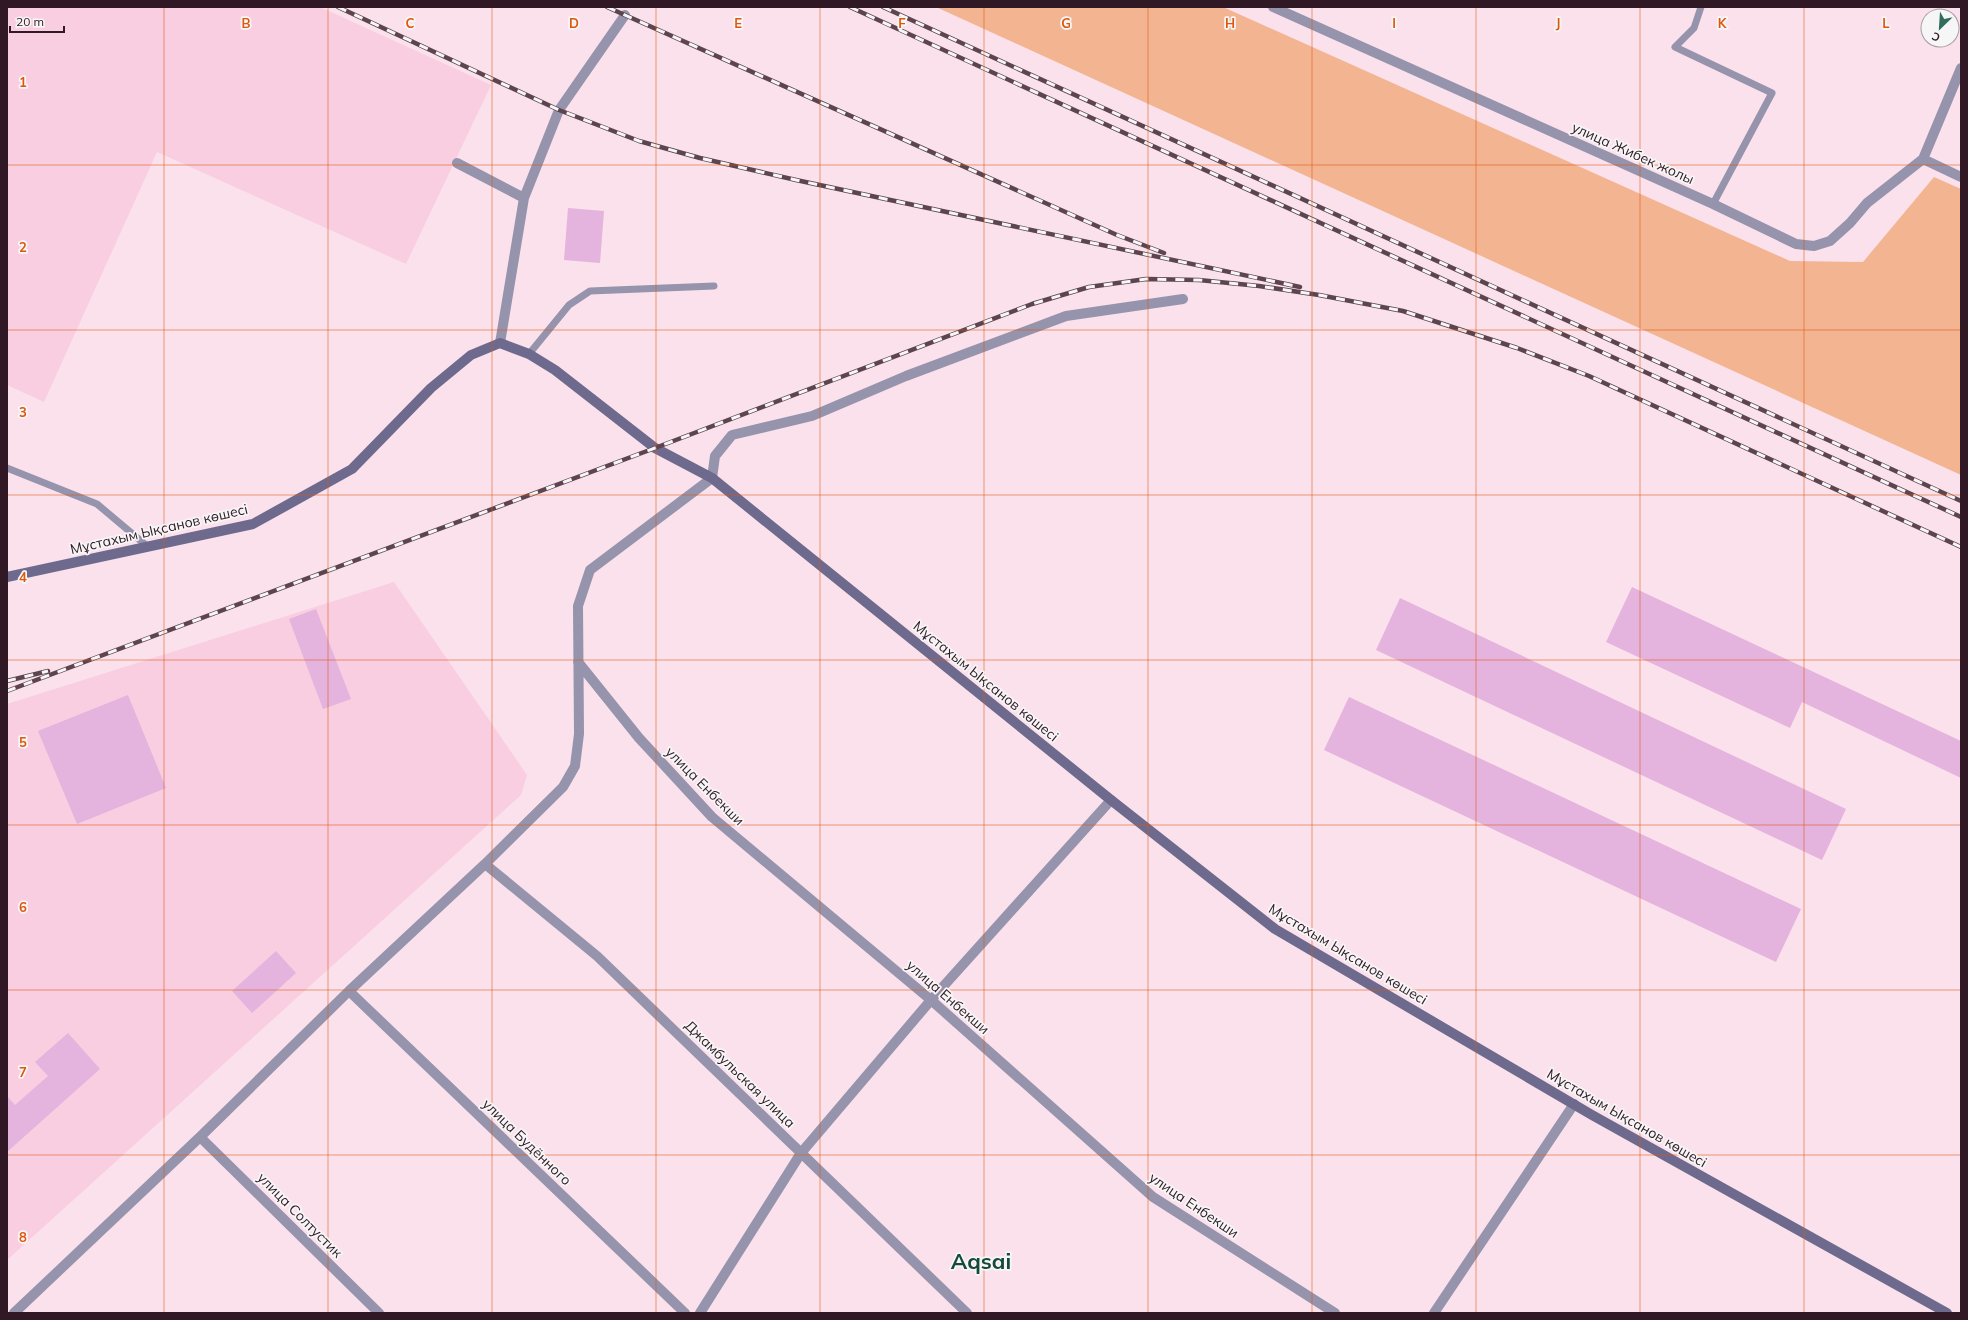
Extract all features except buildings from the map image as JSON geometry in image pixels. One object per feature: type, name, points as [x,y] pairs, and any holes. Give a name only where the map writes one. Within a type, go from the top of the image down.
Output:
[{"type":"main road","name":"Мұстахым Ықсанов көшесі","points":[[7,577],[253,524],[352,469],[431,388],[471,355],[500,343],[529,354],[555,370],[655,448],[712,478],[1111,800],[1275,929],[1574,1104],[1947,1313]]},
{"type":"street","name":"улица Жибек жолы","points":[[1273,7],[1713,204],[1796,244],[1814,246],[1830,242],[1867,203],[1923,159]]},
{"type":"street","points":[[500,343],[524,198],[558,110],[625,15]]},
{"type":"street","points":[[1961,68],[1923,159],[1961,177]]},
{"type":"street","points":[[457,163],[524,198]]},
{"type":"street","points":[[17,1312],[200,1137],[349,991],[485,864],[563,787],[575,766],[579,734],[578,606],[590,570],[712,478],[715,456],[732,435],[812,416],[906,376],[1066,316],[1183,299]]},
{"type":"street","name":"улица Енбекши","points":[[578,662],[639,738],[712,817],[931,1000],[1153,1197],[1335,1313]]},
{"type":"street","points":[[700,1313],[801,1153],[931,1000],[1111,800]]},
{"type":"street","name":"Джамбульская улица","points":[[485,864],[597,956],[967,1313]]},
{"type":"street","name":"улица Будённого","points":[[349,991],[685,1313]]},
{"type":"street","points":[[1434,1313],[1574,1104]]},
{"type":"street","name":"улица Солтустик","points":[[200,1137],[379,1313]]},
{"type":"lane","points":[[1701,7],[1694,28],[1675,47],[1772,93],[1713,204]]},
{"type":"lane","points":[[529,354],[569,305],[590,291],[714,286]]},
{"type":"lane","points":[[7,468],[97,504],[147,546]]},
{"type":"shaded area","points":[[7,7],[320,7],[491,85],[406,264],[157,152],[44,402],[7,385]]},
{"type":"shaded area","points":[[936,7],[1223,7],[1790,261],[1863,262],[1934,177],[1961,189],[1961,475]]},
{"type":"shaded area","points":[[394,582],[527,775],[521,795],[7,1260],[7,704]]},
{"type":"railway","points":[[338,7],[559,110],[639,141],[700,158],[796,180],[1300,287]]},
{"type":"railway","points":[[607,7],[1117,235],[1164,253]]},
{"type":"railway","points":[[850,7],[1961,517]]},
{"type":"railway","points":[[883,7],[1961,501]]},
{"type":"railway","points":[[7,691],[655,448],[1032,304],[1089,287],[1146,279],[1199,280],[1259,286],[1319,295],[1403,311],[1517,348],[1589,376],[1961,547]]},
{"type":"railway","points":[[7,681],[48,671]]},
{"type":"district","name":"Aqsai","points":[[981,1261]]}]
